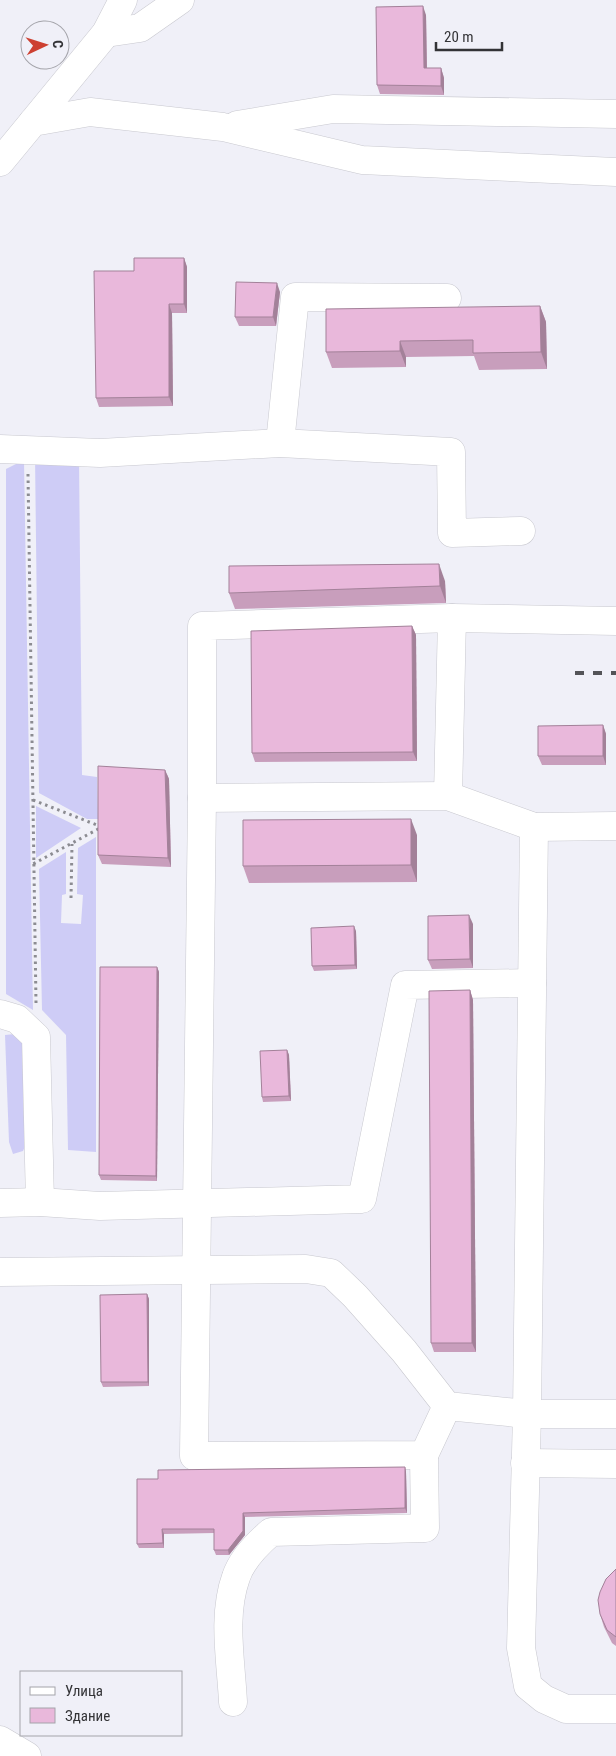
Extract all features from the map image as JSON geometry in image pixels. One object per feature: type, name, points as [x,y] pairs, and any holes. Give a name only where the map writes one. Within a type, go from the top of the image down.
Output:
[{"type":"street","points":[[0,162],[106,33],[123,0]]},
{"type":"street","points":[[106,33],[140,28],[180,0]]},
{"type":"street","points":[[223,127],[333,109],[616,114]]},
{"type":"street","points":[[33,122],[90,112],[223,127],[362,160],[616,172]]},
{"type":"street","points":[[280,443],[295,297],[446,298]]},
{"type":"street","points":[[0,449],[100,453],[280,443],[451,452],[452,533],[522,531]]},
{"type":"street","points":[[448,796],[452,618]]},
{"type":"street","points":[[424,1456],[194,1456],[202,798],[202,626],[452,618],[616,621]]},
{"type":"street","points":[[202,798],[448,796],[534,827],[616,826]]},
{"type":"street","points":[[534,827],[527,1414],[521,1648],[528,1686],[544,1699],[566,1709],[616,1709]]},
{"type":"street","points":[[0,1203],[40,1202],[100,1206],[362,1199],[405,985],[532,983]]},
{"type":"street","points":[[0,1014],[17,1019],[36,1037],[40,1202]]},
{"type":"street","points":[[0,1272],[306,1269],[331,1273],[355,1296],[404,1351],[446,1406],[527,1414],[616,1414]]},
{"type":"street","points":[[232,1702],[228,1614],[230,1598],[237,1575],[255,1546],[271,1532],[425,1528],[424,1456],[446,1406]]},
{"type":"street","points":[[526,1464],[616,1464]]},
{"type":"street","points":[[0,1740],[27,1756]]},
{"type":"path","points":[[28,450],[36,1012]]},
{"type":"path","points":[[33,800],[102,827],[33,864]]},
{"type":"path","points":[[71,898],[72,843]]},
{"type":"shaded area","points":[[35,455],[79,456],[82,775],[97,777],[98,819],[87,819],[39,793]]},
{"type":"shaded area","points":[[24,460],[33,1010],[6,994],[6,469]]},
{"type":"shaded area","points":[[36,806],[81,828],[36,858]]},
{"type":"shaded area","points":[[96,837],[96,1152],[68,1150],[66,1035],[42,1010],[39,869],[66,852],[66,894],[62,895],[61,923],[81,924],[83,895],[77,894],[78,848]]},
{"type":"shaded area","points":[[15,1034],[23,1036],[26,1144],[23,1151],[13,1154],[9,1142],[5,1035]]},
{"type":"building","points":[[423,6],[424,68],[441,68],[441,86],[377,85],[376,7]]},
{"type":"building","points":[[134,258],[184,258],[184,304],[169,304],[169,397],[96,398],[94,271],[134,271]]},
{"type":"building","points":[[236,282],[277,283],[273,317],[235,317]]},
{"type":"building","points":[[540,306],[541,352],[473,353],[473,340],[400,341],[400,351],[326,352],[326,309]]},
{"type":"building","points":[[439,564],[440,586],[229,593],[229,566]]},
{"type":"building","points":[[412,626],[413,752],[252,753],[251,631]]},
{"type":"building","points":[[603,725],[603,756],[538,756],[538,726]]},
{"type":"building","points":[[98,766],[165,770],[168,858],[98,855]]},
{"type":"building","points":[[411,819],[411,865],[243,866],[243,820]]},
{"type":"building","points":[[469,915],[470,959],[428,960],[428,916]]},
{"type":"building","points":[[354,926],[355,965],[312,966],[311,928]]},
{"type":"building","points":[[100,967],[157,967],[156,1176],[99,1175]]},
{"type":"building","points":[[470,990],[472,1343],[431,1343],[429,991]]},
{"type":"building","points":[[287,1050],[289,1096],[262,1097],[260,1051]]},
{"type":"building","points":[[147,1294],[148,1382],[101,1382],[100,1295]]},
{"type":"building","points":[[405,1467],[405,1508],[243,1513],[243,1531],[228,1550],[214,1550],[214,1529],[162,1529],[163,1543],[137,1544],[137,1479],[158,1479],[158,1470]]},
{"type":"building","points":[[616,1569],[616,1637],[607,1630],[600,1614],[598,1600],[606,1579]]},
{"type":"railway","points":[[575,673],[616,673]]}]
